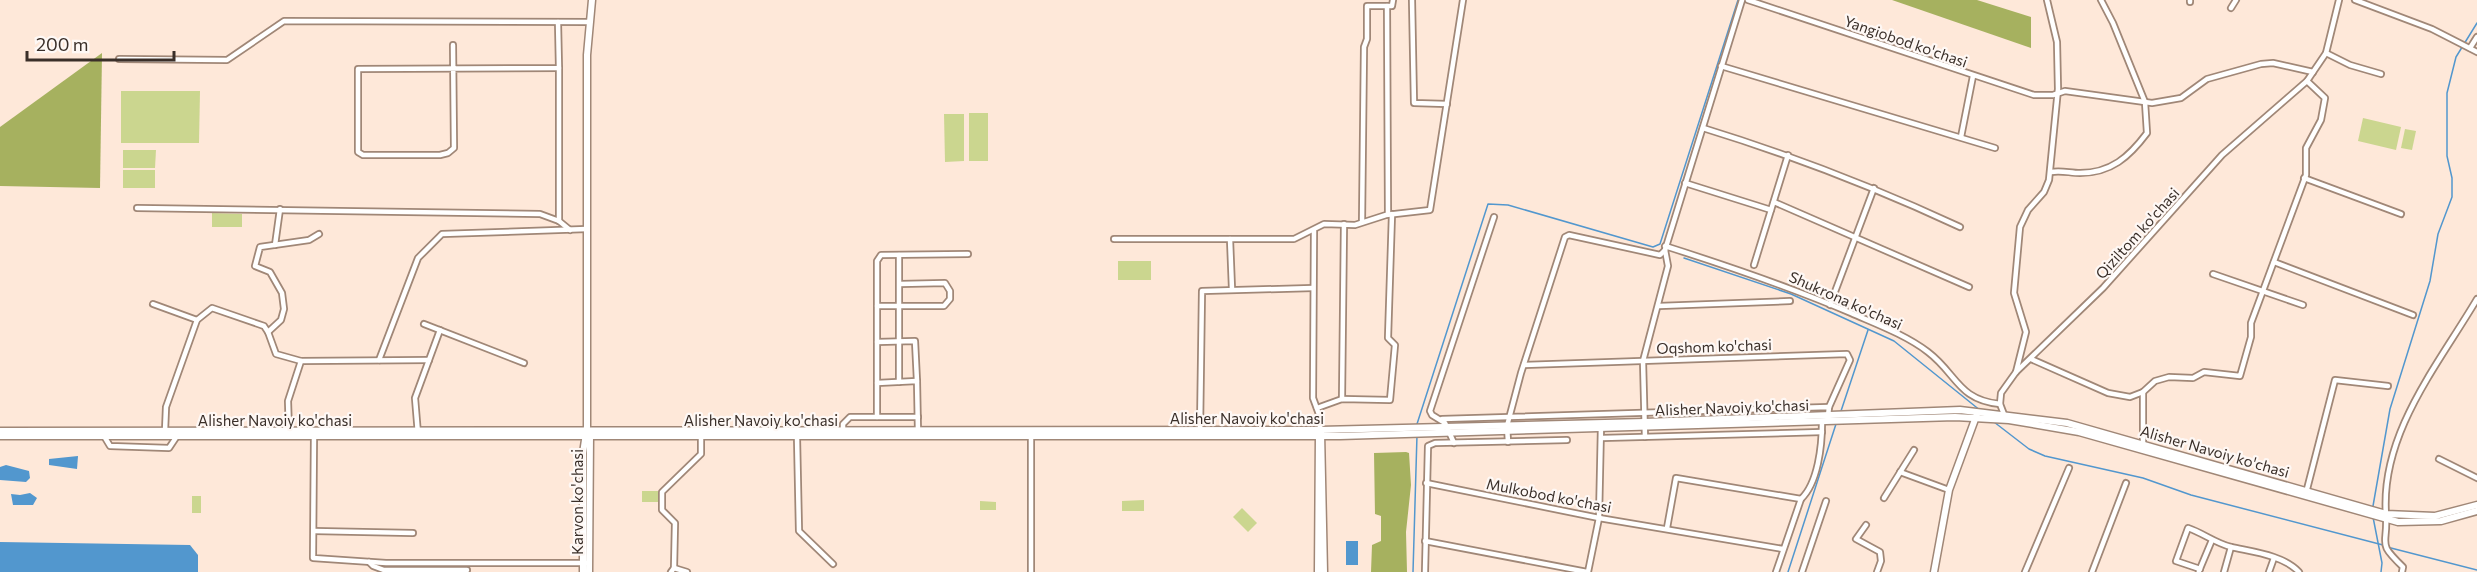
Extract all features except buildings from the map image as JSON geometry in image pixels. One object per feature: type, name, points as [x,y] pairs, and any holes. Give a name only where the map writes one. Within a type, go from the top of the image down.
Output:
[{"type":"main road","name":"Karvon ko'chasi","points":[[589,572],[586,563],[587,229],[589,22],[592,0]]},
{"type":"main road","name":"Alisher Navoiy ko'chasi","points":[[0,431],[314,434],[918,432],[1031,437],[1200,430],[1337,436],[1428,430],[1827,420],[1980,413],[2067,423],[2386,517],[2426,523],[2453,519],[2477,511]]},
{"type":"main road","name":"Alisher Navoiy ko'chasi","points":[[1980,413],[1990,419],[2004,416]]},
{"type":"main road","points":[[1934,572],[1949,490],[1980,413]]},
{"type":"main road","name":"Alisher Navoiy ko'chasi","points":[[588,433],[797,437],[960,434],[1298,436],[1409,431]]},
{"type":"main road","name":"Alisher Navoiy ko'chasi","points":[[76,433],[104,436],[171,433],[289,432],[314,434]]},
{"type":"main road","name":"Alisher Navoiy ko'chasi","points":[[0,436],[42,433]]},
{"type":"main road","points":[[1318,572],[1320,434]]},
{"type":"main road","points":[[1298,436],[1310,439],[1320,451],[1324,572]]},
{"type":"main road","points":[[1320,451],[1337,436]]},
{"type":"main road","name":"Alisher Navoiy ko'chasi","points":[[2386,517],[2435,516],[2477,505]]},
{"type":"main road","points":[[583,572],[586,563]]},
{"type":"street","points":[[1362,222],[1364,47],[1367,39],[1367,6],[1392,6],[1393,0]]},
{"type":"street","points":[[1412,0],[1414,104],[1447,104]]},
{"type":"street","points":[[1113,239],[1294,239],[1324,224],[1362,222],[1390,214],[1430,210],[1463,0]]},
{"type":"street","points":[[1645,437],[1643,361],[1668,266],[1665,248],[1742,0]]},
{"type":"street","name":"Yangiobod ko'chasi","points":[[1748,0],[2034,95],[2053,95],[2058,92]]},
{"type":"street","points":[[2016,372],[2026,332],[2014,293],[2020,227],[2028,210],[2044,192],[2051,171],[2051,142],[2058,92],[2057,42],[2047,0]]},
{"type":"street","points":[[2051,171],[2080,173],[2108,170],[2130,155],[2147,134],[2145,102],[2114,23],[2101,0]]},
{"type":"street","points":[[2231,8],[2236,0]]},
{"type":"street","points":[[2339,0],[2326,53],[2350,65],[2381,74]]},
{"type":"street","points":[[2355,0],[2458,41],[2477,52]]},
{"type":"street","points":[[1317,408],[1342,399],[1390,400],[1395,345],[1388,338],[1390,214],[1387,6]]},
{"type":"street","points":[[119,59],[226,60],[284,21],[589,22]]},
{"type":"street","points":[[558,22],[560,221]]},
{"type":"street","points":[[2470,48],[2477,37]]},
{"type":"street","points":[[453,45],[453,67],[454,148],[448,153],[363,156],[358,152],[358,69],[453,67],[559,68]]},
{"type":"street","name":"Qiziltom ko'chasi","points":[[2000,404],[2001,393],[2016,372],[2103,288],[2222,155],[2307,81],[2326,53]]},
{"type":"street","points":[[2058,92],[2145,102],[2181,98],[2207,79],[2261,64],[2273,63],[2313,72]]},
{"type":"street","points":[[1721,66],[1995,148]]},
{"type":"street","points":[[1961,137],[1974,76]]},
{"type":"street","points":[[2031,359],[2108,393],[2130,397],[2143,392],[2155,381],[2169,377],[2193,378],[2204,372],[2240,376],[2251,337],[2251,323],[2304,178],[2306,148],[2321,120],[2325,98],[2307,81]]},
{"type":"street","points":[[1703,128],[1788,155],[1874,188],[1960,227]]},
{"type":"street","points":[[1754,265],[1788,155]]},
{"type":"street","points":[[2304,178],[2401,214]]},
{"type":"street","points":[[1685,183],[1772,210]]},
{"type":"street","points":[[1830,305],[1874,188]]},
{"type":"street","points":[[1774,202],[1950,281],[1969,287]]},
{"type":"street","points":[[137,208],[540,214],[560,221],[570,230]]},
{"type":"street","points":[[275,245],[280,209]]},
{"type":"street","points":[[1494,217],[1430,411],[1432,416],[1442,419],[1829,407],[1810,490],[1801,499],[1776,572]]},
{"type":"street","points":[[1342,399],[1344,224]]},
{"type":"street","points":[[379,360],[418,258],[442,234],[587,229]]},
{"type":"street","points":[[1314,231],[1313,398],[1317,408],[1320,434]]},
{"type":"street","points":[[268,332],[281,320],[284,309],[282,293],[270,272],[255,266],[260,247],[309,240],[319,234]]},
{"type":"street","name":"Shukrona ko'chasi","points":[[1524,365],[1567,235],[1660,255],[1665,248],[1764,278],[1886,328],[1928,352],[1960,387],[1982,402],[2000,404]]},
{"type":"street","points":[[1230,239],[1232,290]]},
{"type":"street","points":[[877,417],[877,261],[881,255],[968,254]]},
{"type":"street","points":[[899,255],[899,382]]},
{"type":"street","points":[[2274,261],[2413,315]]},
{"type":"street","points":[[2213,274],[2303,305]]},
{"type":"street","points":[[877,306],[944,306],[949,303],[951,295],[945,283],[900,284]]},
{"type":"street","points":[[1200,430],[1202,291],[1313,288]]},
{"type":"street","points":[[2402,570],[2386,550],[2383,540],[2391,467],[2402,425],[2477,299]]},
{"type":"street","name":"Shukrona ko'chasi","points":[[1659,306],[1790,301]]},
{"type":"street","points":[[153,304],[197,320]]},
{"type":"street","points":[[104,436],[110,446],[169,448],[171,433],[166,407],[197,320],[212,308],[264,326],[276,354],[301,361],[429,360]]},
{"type":"street","points":[[424,324],[524,363]]},
{"type":"street","points":[[418,434],[415,398],[440,330]]},
{"type":"street","points":[[877,342],[916,342],[918,432]]},
{"type":"street","name":"Oqshom ko'chasi","points":[[1524,365],[1846,354],[1850,360],[1829,407]]},
{"type":"street","points":[[289,432],[288,401],[301,361]]},
{"type":"street","points":[[1508,441],[1507,428],[1524,365]]},
{"type":"street","points":[[2306,494],[2335,380],[2388,386]]},
{"type":"street","points":[[877,382],[917,381]]},
{"type":"street","points":[[2143,392],[2143,446]]},
{"type":"street","points":[[2000,404],[2004,416]]},
{"type":"street","points":[[843,432],[843,424],[850,417],[918,417]]},
{"type":"street","points":[[1442,419],[1454,442]]},
{"type":"street","points":[[1425,541],[1587,572],[1599,518],[1601,426]]},
{"type":"street","points":[[1602,438],[1822,432]]},
{"type":"street","points":[[314,434],[313,558],[369,562],[586,563]]},
{"type":"street","points":[[687,572],[672,570],[675,523],[662,510],[662,492],[701,453],[701,436]]},
{"type":"street","points":[[797,437],[798,531],[833,564]]},
{"type":"street","points":[[1031,437],[1031,572]]},
{"type":"street","points":[[1425,572],[1428,446],[1435,443],[1454,442],[1567,440]]},
{"type":"street","points":[[1884,498],[1914,450]]},
{"type":"street","points":[[2439,459],[2477,478]]},
{"type":"street","points":[[2025,572],[2069,468]]},
{"type":"street","points":[[1900,472],[1949,490]]},
{"type":"street","points":[[1667,528],[1676,478],[1801,499]]},
{"type":"street","name":"Mulkobod ko'chasi","points":[[1426,483],[1599,518],[1783,549]]},
{"type":"street","points":[[2092,572],[2126,483]]},
{"type":"street","points":[[1802,572],[1826,501]]},
{"type":"street","points":[[1866,525],[1856,539],[1880,552],[1881,561],[1878,572]]},
{"type":"street","points":[[2212,540],[2199,571],[2176,561],[2188,528],[2231,547],[2243,548],[2294,565],[2299,572]]},
{"type":"street","points":[[314,531],[413,533]]},
{"type":"street","points":[[2224,572],[2231,547]]},
{"type":"street","points":[[2269,572],[2274,558]]},
{"type":"street","points":[[369,562],[384,570],[467,570]]},
{"type":"green space","points":[[1892,0],[1977,0],[2031,17],[2031,48]]},
{"type":"green space","points":[[102,53],[100,188],[0,186],[0,127]]},
{"type":"green space","points":[[121,91],[200,91],[199,143],[121,143]]},
{"type":"green space","points":[[969,113],[988,113],[988,161],[969,161]]},
{"type":"green space","points":[[944,114],[964,114],[964,161],[945,162]]},
{"type":"green space","points":[[2363,118],[2401,127],[2396,150],[2358,141]]},
{"type":"green space","points":[[2405,129],[2416,131],[2412,150],[2401,148]]},
{"type":"green space","points":[[123,150],[156,150],[155,168],[123,168]]},
{"type":"green space","points":[[123,170],[155,170],[155,188],[123,188]]},
{"type":"green space","points":[[212,213],[242,214],[242,227],[212,227]]},
{"type":"green space","points":[[1118,261],[1151,261],[1151,280],[1118,280]]},
{"type":"green space","points":[[1374,453],[1409,453],[1411,485],[1406,532],[1407,572],[1371,572],[1372,545],[1381,541],[1381,516],[1375,514]]},
{"type":"green space","points":[[642,491],[658,491],[658,502],[642,502]]},
{"type":"green space","points":[[192,496],[201,496],[201,513],[192,513]]},
{"type":"green space","points":[[1144,500],[1144,511],[1122,511],[1122,501]]},
{"type":"green space","points":[[980,501],[996,502],[996,510],[980,510]]},
{"type":"green space","points":[[1242,508],[1257,523],[1248,532],[1233,517]]},
{"type":"water","points":[[78,456],[77,469],[49,465],[49,459]]},
{"type":"water","points":[[6,465],[29,471],[30,478],[26,482],[0,480],[0,467]]},
{"type":"water","points":[[30,493],[37,498],[33,505],[13,505],[11,494]]},
{"type":"water","points":[[1346,541],[1358,541],[1358,565],[1346,565]]},
{"type":"water","points":[[0,542],[190,545],[198,555],[198,572],[0,572]]},
{"type":"waterway","points":[[1417,424],[1488,204],[1508,205],[1653,247],[1660,244],[1738,0]]},
{"type":"waterway","points":[[2373,506],[2390,409],[2430,281],[2438,234],[2452,197],[2452,178],[2447,156],[2447,93],[2456,57],[2477,23]]},
{"type":"waterway","points":[[1684,258],[1791,294],[1894,341],[1981,411]]},
{"type":"waterway","points":[[1841,411],[1868,330]]},
{"type":"waterway","points":[[1994,422],[2029,449],[2045,456],[2143,478],[2191,495],[2383,545]]},
{"type":"waterway","points":[[1788,572],[1836,424]]},
{"type":"waterway","points":[[1413,572],[1417,435]]},
{"type":"waterway","points":[[2373,517],[2382,563],[2381,572]]},
{"type":"waterway","points":[[2387,547],[2477,570]]}]
